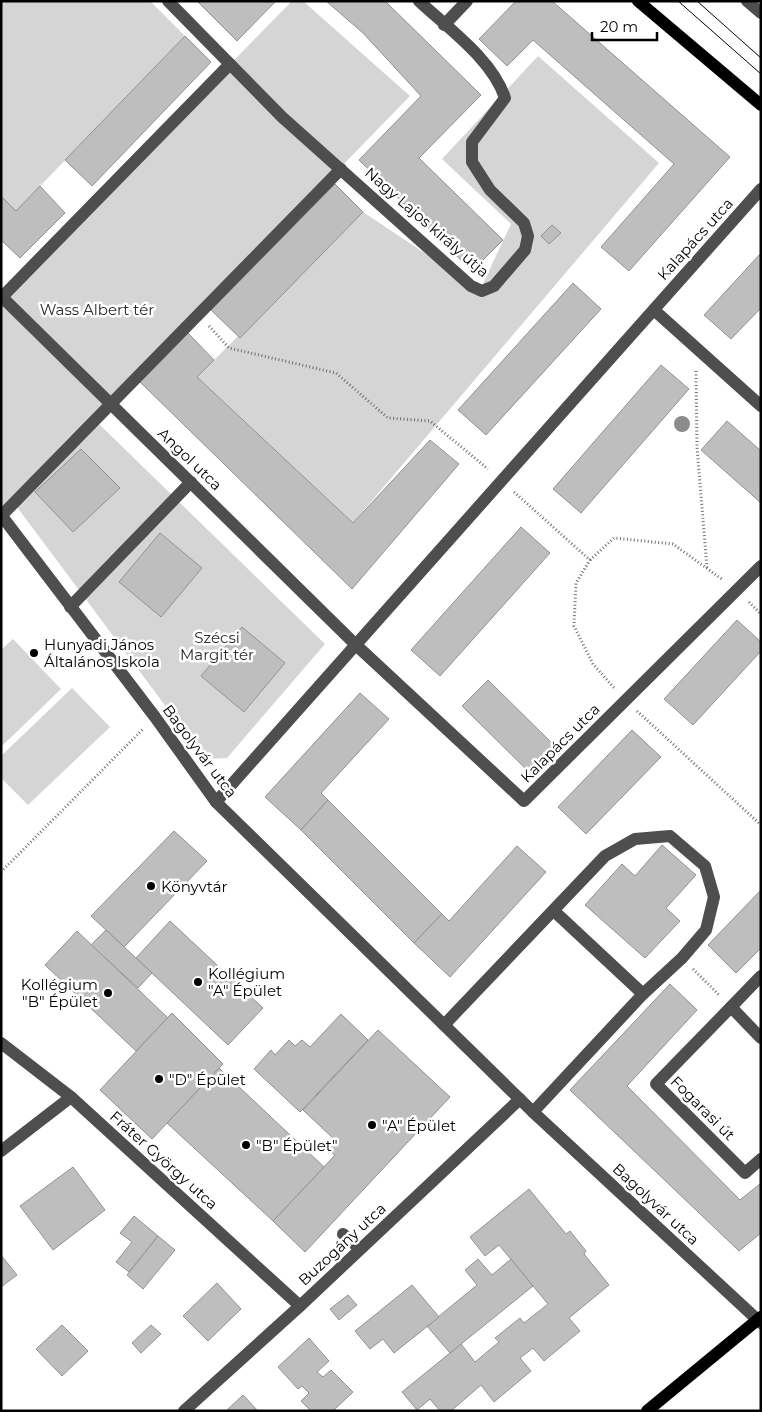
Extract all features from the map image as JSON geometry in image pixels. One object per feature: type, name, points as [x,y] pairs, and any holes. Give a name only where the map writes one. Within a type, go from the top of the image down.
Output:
[{"type":"main road","points":[[638,1],[761,105]]},
{"type":"main road","points":[[647,1411],[760,1320]]},
{"type":"street","points":[[1,515],[341,169],[282,117],[168,1]]},
{"type":"street","name":"Nagy Lajos király útja","points":[[341,169],[471,286],[482,291],[494,286],[525,250],[528,236],[524,223],[490,190],[472,162],[472,142],[505,98],[501,86],[487,65],[419,1]]},
{"type":"street","points":[[444,25],[467,1]]},
{"type":"street","points":[[747,1],[761,13]]},
{"type":"street","points":[[2,297],[230,64]]},
{"type":"street","name":"Kalapács utca","points":[[216,802],[761,190]]},
{"type":"street","name":"Angol utca","points":[[2,297],[356,645]]},
{"type":"street","points":[[654,310],[761,406]]},
{"type":"street","points":[[70,607],[191,482]]},
{"type":"street","name":"Bagolyvár utca","points":[[1,515],[155,717],[216,802],[533,1112],[760,1320]]},
{"type":"street","name":"Kalapács utca","points":[[356,645],[524,802],[761,566]]},
{"type":"street","points":[[444,1025],[554,911],[604,856],[635,839],[670,836],[705,866],[714,897],[706,930],[682,958],[643,994],[533,1112]]},
{"type":"street","points":[[554,911],[643,994]]},
{"type":"street","name":"Fogarasi út","points":[[761,976],[656,1084],[745,1173],[761,1159]]},
{"type":"street","points":[[731,1007],[761,1038]]},
{"type":"street","name":"Fráter György utca","points":[[1,1043],[71,1098],[300,1306]]},
{"type":"street","points":[[1,1151],[71,1098]]},
{"type":"street","name":"Buzogány utca","points":[[184,1411],[300,1306],[520,1098]]},
{"type":"street","points":[[343,1234],[360,1249]]},
{"type":"path","points":[[198,315],[229,348],[336,373],[388,418],[430,421],[501,480],[590,560]]},
{"type":"path","points":[[695,348],[698,447],[707,568]]},
{"type":"path","points":[[761,614],[737,590],[673,544],[614,538],[590,560],[576,583],[574,626],[593,664],[625,700],[761,826]]},
{"type":"path","points":[[1,872],[155,717]]},
{"type":"path","points":[[682,958],[731,1007]]},
{"type":"green space","points":[[1,1],[150,1],[185,36],[16,211],[1,196]]},
{"type":"green space","name":"Wass Albert tér","points":[[292,1],[303,1],[410,96],[2,515],[1,298]]},
{"type":"green space","points":[[538,56],[659,163],[353,523],[197,377],[363,212],[480,290],[511,224],[442,159]]},
{"type":"green space","name":"Szécsi Margit tér","points":[[99,424],[325,644],[227,758],[205,759],[17,507]]},
{"type":"green space","points":[[13,639],[61,689],[1,747],[1,650]]},
{"type":"green space","points":[[72,688],[110,727],[28,805],[1,778],[1,756]]},
{"type":"building","points":[[197,1],[276,1],[237,41]]},
{"type":"building","points":[[326,1],[385,1],[481,95],[419,158],[503,240],[472,271],[359,160],[421,96],[363,33]]},
{"type":"building","points":[[516,1],[552,1],[730,157],[629,271],[601,247],[674,164],[533,40],[507,66],[479,39]]},
{"type":"building","points":[[185,36],[211,62],[92,186],[65,160]]},
{"type":"building","points":[[335,184],[363,212],[240,338],[211,310]]},
{"type":"building","points":[[40,186],[65,213],[20,258],[1,240],[1,196],[16,211]]},
{"type":"building","points":[[552,225],[561,233],[549,244],[541,236]]},
{"type":"building","points":[[761,253],[761,308],[731,339],[704,315]]},
{"type":"building","points":[[573,283],[601,309],[486,435],[458,410]]},
{"type":"building","points":[[188,333],[214,360],[197,377],[353,523],[430,440],[459,464],[352,589],[139,381]]},
{"type":"building","points":[[661,365],[689,389],[581,513],[553,489]]},
{"type":"building","points":[[727,421],[761,451],[761,503],[701,450]]},
{"type":"building","points":[[81,449],[120,488],[73,532],[35,492]]},
{"type":"building","points":[[521,527],[550,553],[440,676],[411,650]]},
{"type":"building","points":[[160,533],[202,568],[161,617],[119,582]]},
{"type":"building","points":[[737,620],[761,642],[761,651],[693,725],[664,699]]},
{"type":"building","points":[[242,627],[285,663],[244,712],[201,676]]},
{"type":"building","points":[[488,680],[559,750],[533,776],[462,706]]},
{"type":"building","points":[[360,693],[389,719],[321,793],[328,800],[301,830],[265,797]]},
{"type":"building","points":[[632,730],[661,757],[586,834],[558,807]]},
{"type":"building","points":[[328,800],[442,914],[414,943],[301,830]]},
{"type":"building","name":"Könyvtár","points":[[174,831],[207,861],[124,947],[91,916]]},
{"type":"building","points":[[662,845],[696,875],[666,908],[680,921],[645,958],[585,905],[622,864],[635,876]]},
{"type":"building","points":[[517,846],[546,872],[450,977],[414,943],[442,914],[449,921]]},
{"type":"building","points":[[761,890],[761,948],[736,973],[708,945]]},
{"type":"building","name":"Kollégium \"A\" Épület","points":[[170,921],[263,1008],[228,1045],[136,958]]},
{"type":"building","points":[[106,930],[152,973],[138,988],[91,945]]},
{"type":"building","name":"Kollégium \"B\" Épület","points":[[77,931],[168,1018],[136,1051],[45,965]]},
{"type":"building","points":[[670,984],[697,1010],[627,1086],[740,1200],[761,1183],[761,1233],[739,1251],[570,1090]]},
{"type":"building","name":"\"D\" Épület","points":[[172,1013],[223,1064],[152,1139],[100,1090]]},
{"type":"building","points":[[341,1014],[368,1040],[300,1112],[254,1069],[271,1050],[275,1055],[289,1040],[295,1046],[302,1040],[310,1047]]},
{"type":"building","name":"\"A\" Épület","points":[[378,1030],[450,1097],[305,1252],[273,1221],[335,1155],[328,1150],[336,1141],[303,1110]]},
{"type":"building","name":"\"B\" Épület\"","points":[[219,1068],[324,1167],[273,1221],[167,1123]]},
{"type":"building","points":[[73,1167],[105,1210],[53,1250],[20,1206]]},
{"type":"building","points":[[529,1189],[566,1234],[570,1231],[586,1251],[584,1254],[609,1285],[569,1318],[580,1331],[544,1361],[533,1348],[520,1358],[531,1371],[494,1402],[481,1385],[451,1411],[440,1411],[430,1399],[417,1410],[402,1392],[461,1344],[475,1362],[499,1342],[495,1338],[520,1318],[524,1323],[548,1304],[499,1245],[485,1256],[470,1237]]},
{"type":"building","points":[[134,1216],[158,1236],[129,1272],[116,1262],[132,1242],[120,1233]]},
{"type":"building","points":[[158,1236],[175,1250],[143,1289],[127,1275]]},
{"type":"building","points":[[1,1255],[17,1275],[1,1287]]},
{"type":"building","points":[[478,1259],[492,1275],[511,1259],[533,1286],[450,1353],[427,1326],[477,1285],[465,1270]]},
{"type":"building","points":[[217,1283],[241,1309],[208,1341],[183,1316]]},
{"type":"building","points":[[412,1285],[439,1317],[394,1353],[383,1339],[370,1349],[355,1331]]},
{"type":"building","points":[[348,1295],[357,1305],[339,1320],[330,1309]]},
{"type":"building","points":[[62,1325],[88,1351],[62,1376],[36,1349]]},
{"type":"building","points":[[151,1325],[161,1334],[141,1353],[132,1343]]},
{"type":"building","points":[[309,1338],[329,1361],[317,1372],[323,1377],[331,1370],[353,1392],[333,1411],[311,1411],[301,1401],[309,1393],[302,1386],[298,1389],[278,1367]]},
{"type":"building","points":[[243,1395],[258,1411],[226,1411]]},
{"type":"tram line","points":[[678,1],[761,74]]},
{"type":"tram line","points":[[697,1],[761,58]]},
{"type":"place","name":"Hunyadi János Általános Iskola","points":[[34,653]]},
{"type":"place","name":"Könyvtár","points":[[151,886]]},
{"type":"place","name":"Kollégium \"A\" Épület","points":[[198,982]]},
{"type":"place","name":"Kollégium \"B\" Épület","points":[[108,993]]},
{"type":"place","name":"\"D\" Épület","points":[[159,1079]]},
{"type":"place","name":"\"A\" Épület","points":[[372,1125]]},
{"type":"place","name":"\"B\" Épület\"","points":[[246,1145]]}]
